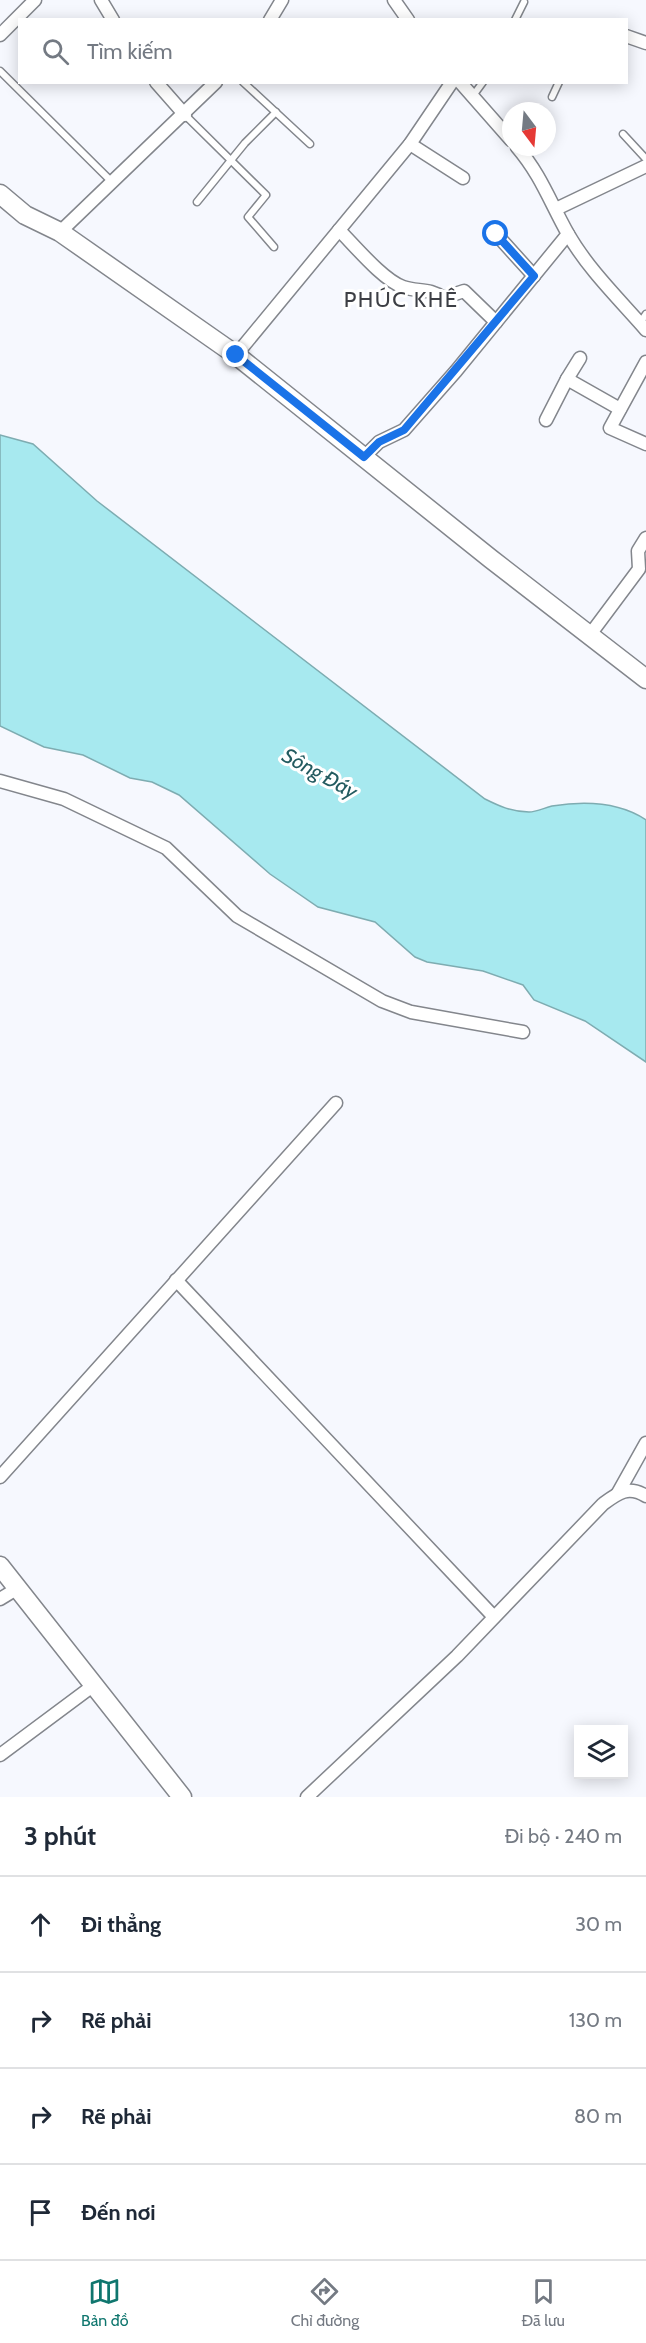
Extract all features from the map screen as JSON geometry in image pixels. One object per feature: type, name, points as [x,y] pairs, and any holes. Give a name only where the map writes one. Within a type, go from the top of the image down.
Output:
[{"type":"street","points":[[0,35],[35,0]]},
{"type":"street","points":[[101,0],[112,18]]},
{"type":"street","points":[[271,18],[282,0]]},
{"type":"street","points":[[394,0],[407,18]]},
{"type":"street","points":[[628,36],[646,43]]},
{"type":"street","points":[[158,84],[185,115]]},
{"type":"street","points":[[60,232],[185,115],[214,84]]},
{"type":"street","points":[[236,355],[410,144],[451,84]]},
{"type":"street","points":[[461,84],[502,130]]},
{"type":"street","points":[[410,144],[463,178]]},
{"type":"street","points":[[525,156],[535,168],[568,234],[585,259],[644,322]]},
{"type":"street","points":[[556,209],[646,166]]},
{"type":"street","points":[[0,194],[25,215],[60,232],[236,355],[646,679]]},
{"type":"street","points":[[339,230],[385,275],[402,287],[433,291],[443,298],[464,291],[496,322]]},
{"type":"street","points":[[496,234],[534,276]]},
{"type":"street","points":[[364,457],[379,442],[404,430],[568,234]]},
{"type":"street","points":[[546,420],[580,358]]},
{"type":"street","points":[[646,362],[610,428],[646,444]]},
{"type":"street","points":[[567,379],[620,409]]},
{"type":"street","points":[[589,636],[639,569],[646,538]]},
{"type":"street","points":[[0,781],[64,799],[166,848],[237,916],[382,1001],[411,1012],[523,1032]]},
{"type":"street","points":[[0,1478],[336,1103]]},
{"type":"street","points":[[176,1280],[494,1617]]},
{"type":"street","points":[[618,1493],[646,1443]]},
{"type":"street","points":[[307,1797],[494,1617],[603,1504],[618,1493],[630,1489],[646,1496]]},
{"type":"street","points":[[0,1566],[182,1797]]},
{"type":"street","points":[[0,1599],[18,1588]]},
{"type":"street","points":[[0,1755],[93,1685]]},
{"type":"lane","points":[[516,18],[524,2]]},
{"type":"lane","points":[[0,71],[112,182]]},
{"type":"lane","points":[[245,84],[310,144]]},
{"type":"lane","points":[[471,97],[481,84]]},
{"type":"lane","points":[[552,97],[558,84]]},
{"type":"lane","points":[[197,202],[230,160],[276,112]]},
{"type":"lane","points":[[185,115],[266,195],[248,217],[274,247]]},
{"type":"lane","points":[[623,134],[646,159]]},
{"type":"water","name":"Sông Đáy","points":[[0,435],[33,444],[97,501],[485,799],[511,810],[523,812],[564,804],[600,804],[624,809],[646,820],[646,1062],[585,1021],[534,1000],[523,985],[483,971],[427,962],[415,957],[375,922],[318,907],[270,874],[179,795],[152,782],[130,778],[83,755],[44,747],[0,726]]},
{"type":"district","name":"PHÚC KHÊ","points":[[401,299]]},
{"type":"route","points":[[236,355],[364,457],[379,442],[404,430],[534,276],[496,234]]}]
